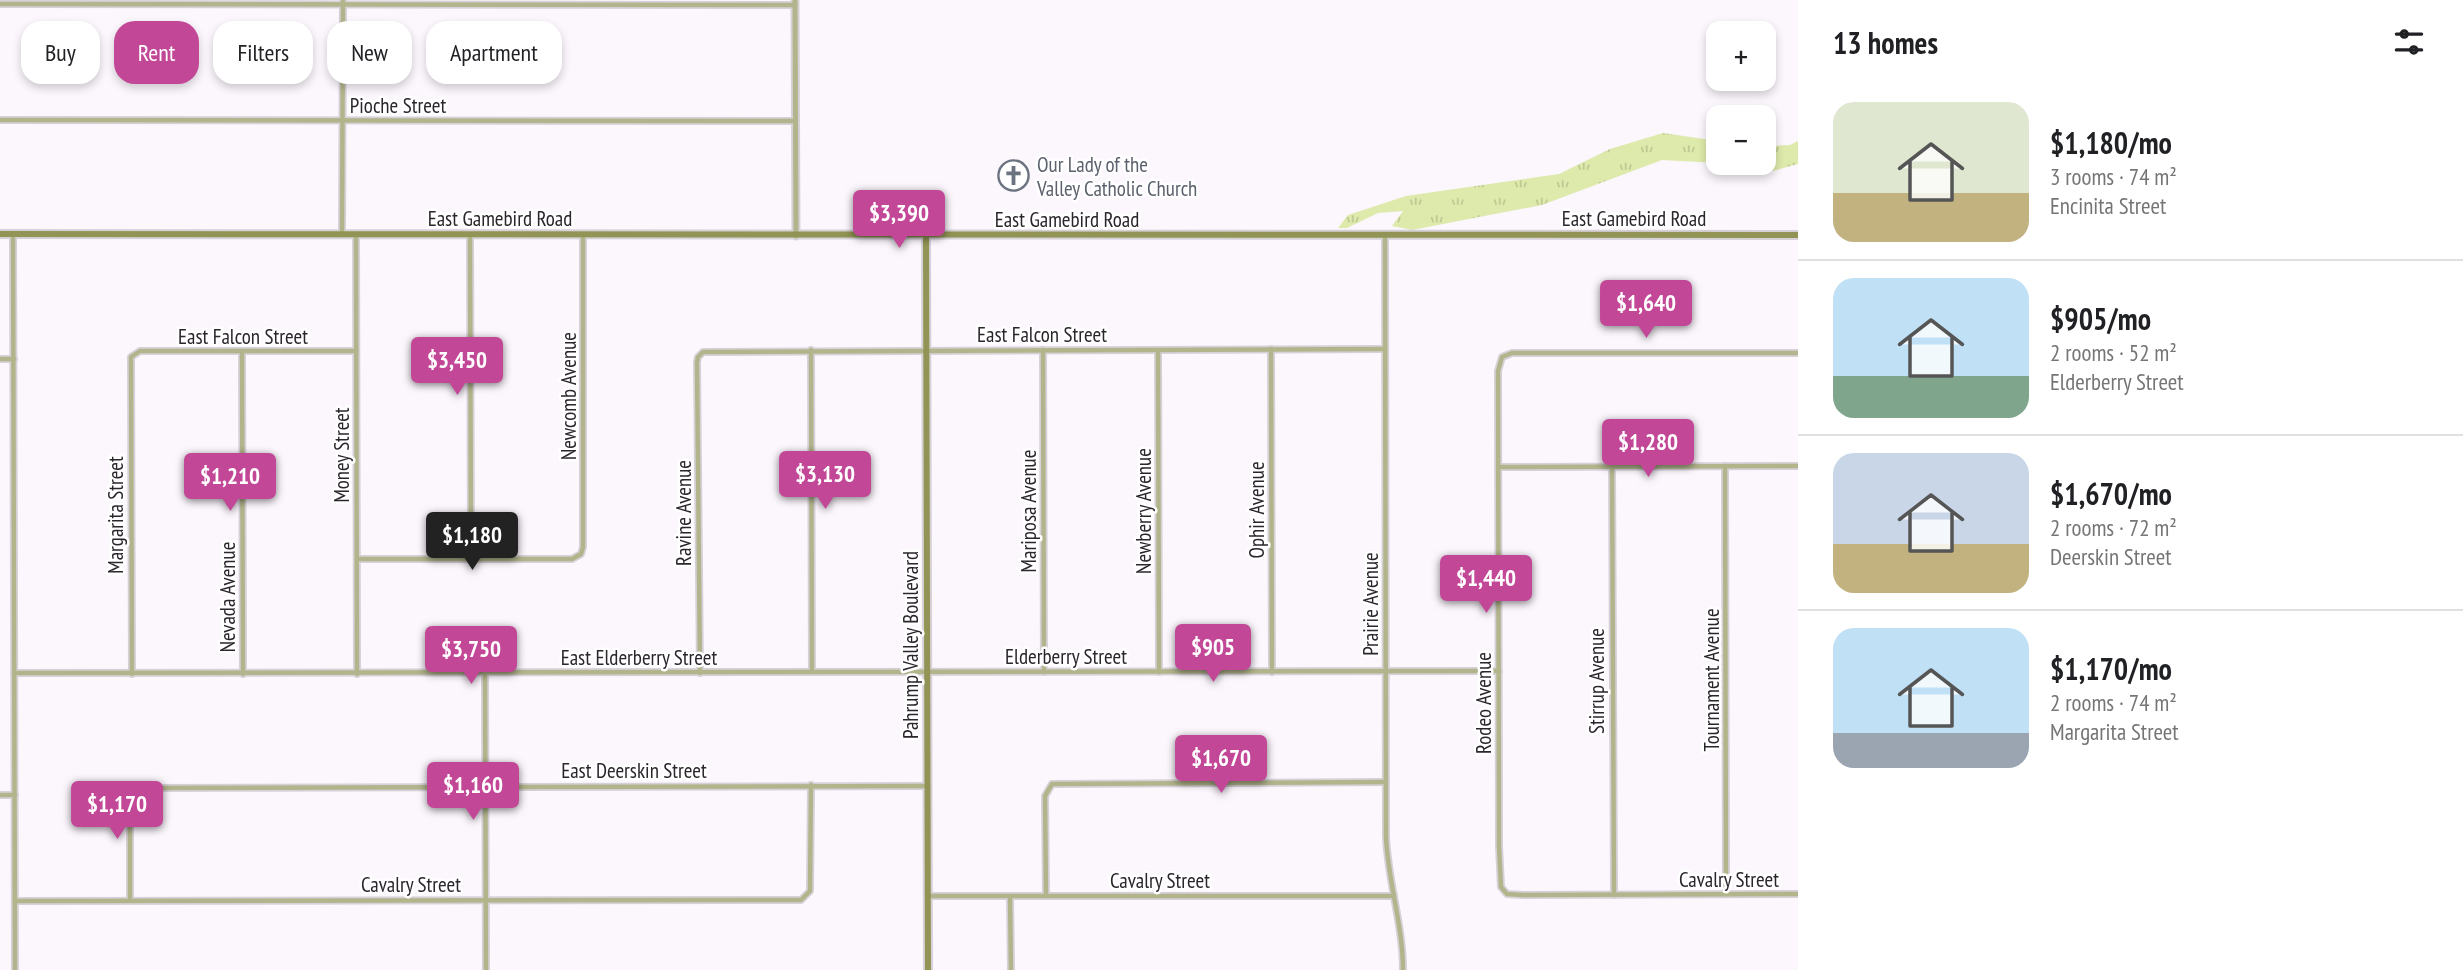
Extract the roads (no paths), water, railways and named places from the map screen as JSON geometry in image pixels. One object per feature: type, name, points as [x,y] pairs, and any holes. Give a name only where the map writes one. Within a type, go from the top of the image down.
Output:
[{"type":"main road","name":"East Gamebird Road","points":[[0,234],[1385,237],[1798,235]]},
{"type":"main road","name":"Pahrump Valley Boulevard","points":[[926,236],[928,970]]},
{"type":"street","points":[[342,235],[343,3]]},
{"type":"street","points":[[0,4],[795,3],[796,236]]},
{"type":"street","name":"Pioche Street","points":[[0,120],[795,121]]},
{"type":"street","points":[[13,234],[15,970]]},
{"type":"street","name":"Money Street","points":[[356,235],[357,674]]},
{"type":"street","points":[[357,559],[471,559],[470,235]]},
{"type":"street","name":"Newcomb Avenue","points":[[471,559],[572,559],[579,556],[583,547],[583,236]]},
{"type":"street","name":"Prairie Avenue","points":[[1385,237],[1386,850],[1401,929],[1403,970]]},
{"type":"street","name":"Newberry Avenue","points":[[1158,349],[1159,672]]},
{"type":"street","name":"Ophir Avenue","points":[[1271,349],[1272,672]]},
{"type":"street","name":"East Falcon Street","points":[[701,353],[708,350],[1385,349]]},
{"type":"street","points":[[811,350],[812,672]]},
{"type":"street","name":"Mariposa Avenue","points":[[1044,350],[1044,672]]},
{"type":"street","name":"East Falcon Street","points":[[131,357],[140,351],[356,351]]},
{"type":"street","name":"Nevada Avenue","points":[[242,352],[243,674]]},
{"type":"street","name":"Ravine Avenue","points":[[699,673],[697,362],[701,353]]},
{"type":"street","name":"Rodeo Avenue","points":[[1499,882],[1498,371],[1502,357],[1511,354],[1798,353]]},
{"type":"street","name":"Margarita Street","points":[[131,357],[132,674]]},
{"type":"street","points":[[0,359],[14,359]]},
{"type":"street","name":"Tournament Avenue","points":[[1725,466],[1726,894]]},
{"type":"street","points":[[1499,467],[1798,466]]},
{"type":"street","name":"Stirrup Avenue","points":[[1612,467],[1614,895]]},
{"type":"street","name":"Elderberry Street","points":[[927,672],[1499,671]]},
{"type":"street","name":"East Elderberry Street","points":[[14,673],[927,672]]},
{"type":"street","points":[[485,673],[486,970]]},
{"type":"street","points":[[1046,896],[1044,802],[1049,786],[1058,782],[1386,782]]},
{"type":"street","name":"Cavalry Street","points":[[15,901],[801,900],[810,891],[811,785]]},
{"type":"street","name":"East Deerskin Street","points":[[130,900],[130,797],[132,790],[139,788],[928,786]]},
{"type":"street","points":[[0,795],[15,795]]},
{"type":"street","name":"Cavalry Street","points":[[1499,882],[1503,891],[1512,895],[1798,894]]},
{"type":"street","name":"Cavalry Street","points":[[928,896],[1394,896]]},
{"type":"street","points":[[1010,896],[1011,970]]},
{"type":"place","name":"Our Lady of the Valley Catholic Church","points":[[1014,176]]}]
